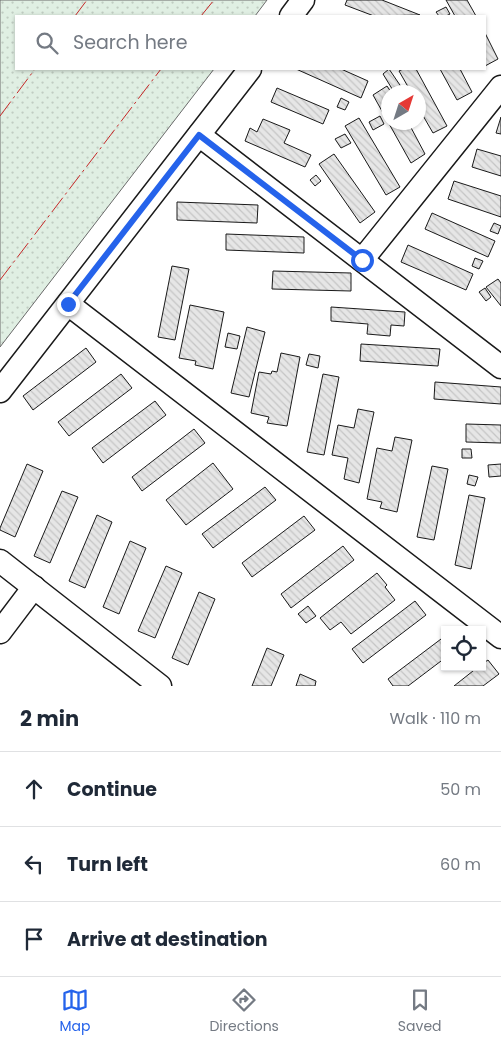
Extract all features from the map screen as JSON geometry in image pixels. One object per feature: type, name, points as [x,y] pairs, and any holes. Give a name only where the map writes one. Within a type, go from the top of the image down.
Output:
[{"type":"street","points":[[292,15],[303,0]]},
{"type":"street","points":[[0,391],[249,70]]},
{"type":"street","points":[[362,260],[501,86]]},
{"type":"street","points":[[199,135],[501,367]]},
{"type":"street","points":[[68,304],[501,638]]},
{"type":"street","points":[[0,561],[160,686]]},
{"type":"street","points":[[0,632],[34,587]]},
{"type":"green space","points":[[0,0],[267,0],[256,15],[15,15],[15,70],[213,70],[0,347]]},
{"type":"building","points":[[347,0],[382,0],[420,15],[371,15],[345,5]]},
{"type":"building","points":[[446,0],[467,0],[475,15],[454,15]]},
{"type":"building","points":[[446,7],[450,14],[438,15],[436,12]]},
{"type":"building","points":[[486,35],[498,59],[486,65]]},
{"type":"building","points":[[298,70],[343,70],[368,81],[361,98]]},
{"type":"building","points":[[388,70],[400,85],[390,85],[383,74]]},
{"type":"building","points":[[417,70],[425,85],[407,85],[399,71]]},
{"type":"building","points":[[441,70],[461,70],[472,92],[457,100]]},
{"type":"building","points":[[426,87],[447,126],[433,133],[426,121]]},
{"type":"building","points":[[277,88],[329,110],[323,124],[271,102]]},
{"type":"building","points":[[381,90],[381,109],[373,95]]},
{"type":"building","points":[[341,98],[349,102],[345,110],[337,107]]},
{"type":"building","points":[[380,116],[381,118],[381,126],[373,130],[369,122]]},
{"type":"building","points":[[501,117],[501,134],[496,133]]},
{"type":"building","points":[[359,118],[400,187],[386,195],[345,126]]},
{"type":"building","points":[[263,119],[290,130],[284,143],[311,155],[305,167],[245,141],[250,128],[257,132]]},
{"type":"building","points":[[392,130],[412,130],[425,154],[411,163]]},
{"type":"building","points":[[345,134],[351,143],[341,148],[335,139]]},
{"type":"building","points":[[477,149],[501,156],[501,176],[472,167]]},
{"type":"building","points":[[334,154],[375,212],[360,223],[319,164]]},
{"type":"building","points":[[316,175],[321,181],[315,186],[310,180]]},
{"type":"building","points":[[454,181],[501,196],[501,217],[448,199]]},
{"type":"building","points":[[177,202],[258,205],[257,223],[177,220]]},
{"type":"building","points":[[432,213],[495,241],[488,257],[425,229]]},
{"type":"building","points":[[494,223],[501,226],[498,234],[490,231]]},
{"type":"building","points":[[226,234],[304,237],[304,253],[226,250]]},
{"type":"building","points":[[408,245],[473,274],[466,290],[401,262]]},
{"type":"building","points":[[475,258],[483,261],[479,269],[472,266]]},
{"type":"building","points":[[172,266],[189,269],[175,340],[158,337]]},
{"type":"building","points":[[273,271],[351,273],[351,291],[272,289]]},
{"type":"building","points":[[498,279],[501,283],[501,306],[486,287]]},
{"type":"building","points":[[485,288],[491,297],[486,301],[479,292]]},
{"type":"building","points":[[190,305],[224,312],[213,369],[195,365],[196,361],[179,358]]},
{"type":"building","points":[[331,307],[405,312],[404,326],[391,325],[390,336],[367,334],[368,324],[331,321]]},
{"type":"building","points":[[247,327],[265,332],[249,397],[231,393]]},
{"type":"building","points":[[228,333],[240,336],[237,349],[225,347]]},
{"type":"building","points":[[361,344],[440,349],[438,366],[360,361]]},
{"type":"building","points":[[86,348],[96,362],[33,410],[23,396]]},
{"type":"building","points":[[281,353],[300,357],[287,426],[267,423],[269,417],[251,413],[259,372],[271,374],[272,371],[277,372]]},
{"type":"building","points":[[309,354],[320,356],[318,368],[306,365]]},
{"type":"building","points":[[121,374],[132,388],[69,436],[58,422]]},
{"type":"building","points":[[323,374],[339,377],[324,455],[307,452]]},
{"type":"building","points":[[435,382],[501,387],[501,404],[434,399]]},
{"type":"building","points":[[155,401],[166,415],[103,463],[92,448]]},
{"type":"building","points":[[358,409],[374,412],[359,483],[344,479],[348,458],[332,455],[338,425],[354,428]]},
{"type":"building","points":[[466,424],[501,425],[501,443],[466,442]]},
{"type":"building","points":[[194,429],[205,443],[142,491],[132,477]]},
{"type":"building","points":[[395,437],[412,440],[397,512],[380,508],[382,502],[367,499],[377,448],[392,451]]},
{"type":"building","points":[[462,449],[471,449],[472,458],[462,458]]},
{"type":"building","points":[[213,463],[233,489],[186,525],[166,500]]},
{"type":"building","points":[[27,464],[43,471],[15,537],[0,530],[0,528]]},
{"type":"building","points":[[501,464],[501,476],[489,477],[488,465]]},
{"type":"building","points":[[432,466],[448,469],[434,540],[417,537]]},
{"type":"building","points":[[469,475],[478,477],[475,486],[467,484]]},
{"type":"building","points":[[265,487],[276,500],[213,548],[202,534]]},
{"type":"building","points":[[62,491],[78,497],[50,563],[34,556]]},
{"type":"building","points":[[469,495],[485,498],[471,569],[455,565]]},
{"type":"building","points":[[97,515],[112,522],[85,588],[69,581]]},
{"type":"building","points":[[304,516],[315,530],[252,577],[242,563]]},
{"type":"building","points":[[130,541],[146,548],[119,614],[103,607]]},
{"type":"building","points":[[343,546],[354,560],[291,608],[281,594]]},
{"type":"building","points":[[166,566],[182,573],[155,638],[138,631]]},
{"type":"building","points":[[377,573],[387,585],[385,587],[395,600],[351,634],[341,622],[330,630],[320,618]]},
{"type":"building","points":[[199,592],[215,599],[188,665],[172,658]]},
{"type":"building","points":[[415,601],[426,615],[363,663],[352,649]]},
{"type":"building","points":[[308,606],[316,616],[306,623],[298,614]]},
{"type":"building","points":[[441,639],[441,661],[408,686],[393,686],[388,679]]},
{"type":"building","points":[[267,648],[284,655],[271,686],[252,686]]},
{"type":"building","points":[[488,660],[499,674],[483,686],[454,686],[473,671],[486,671],[486,661]]},
{"type":"building","points":[[300,674],[316,681],[315,686],[296,686]]},
{"type":"power","points":[[76,15],[87,0]]},
{"type":"power","points":[[202,15],[214,0]]},
{"type":"power","points":[[0,116],[34,70]]},
{"type":"power","points":[[0,280],[160,70]]},
{"type":"route","points":[[68,304],[199,135],[362,260]]}]
